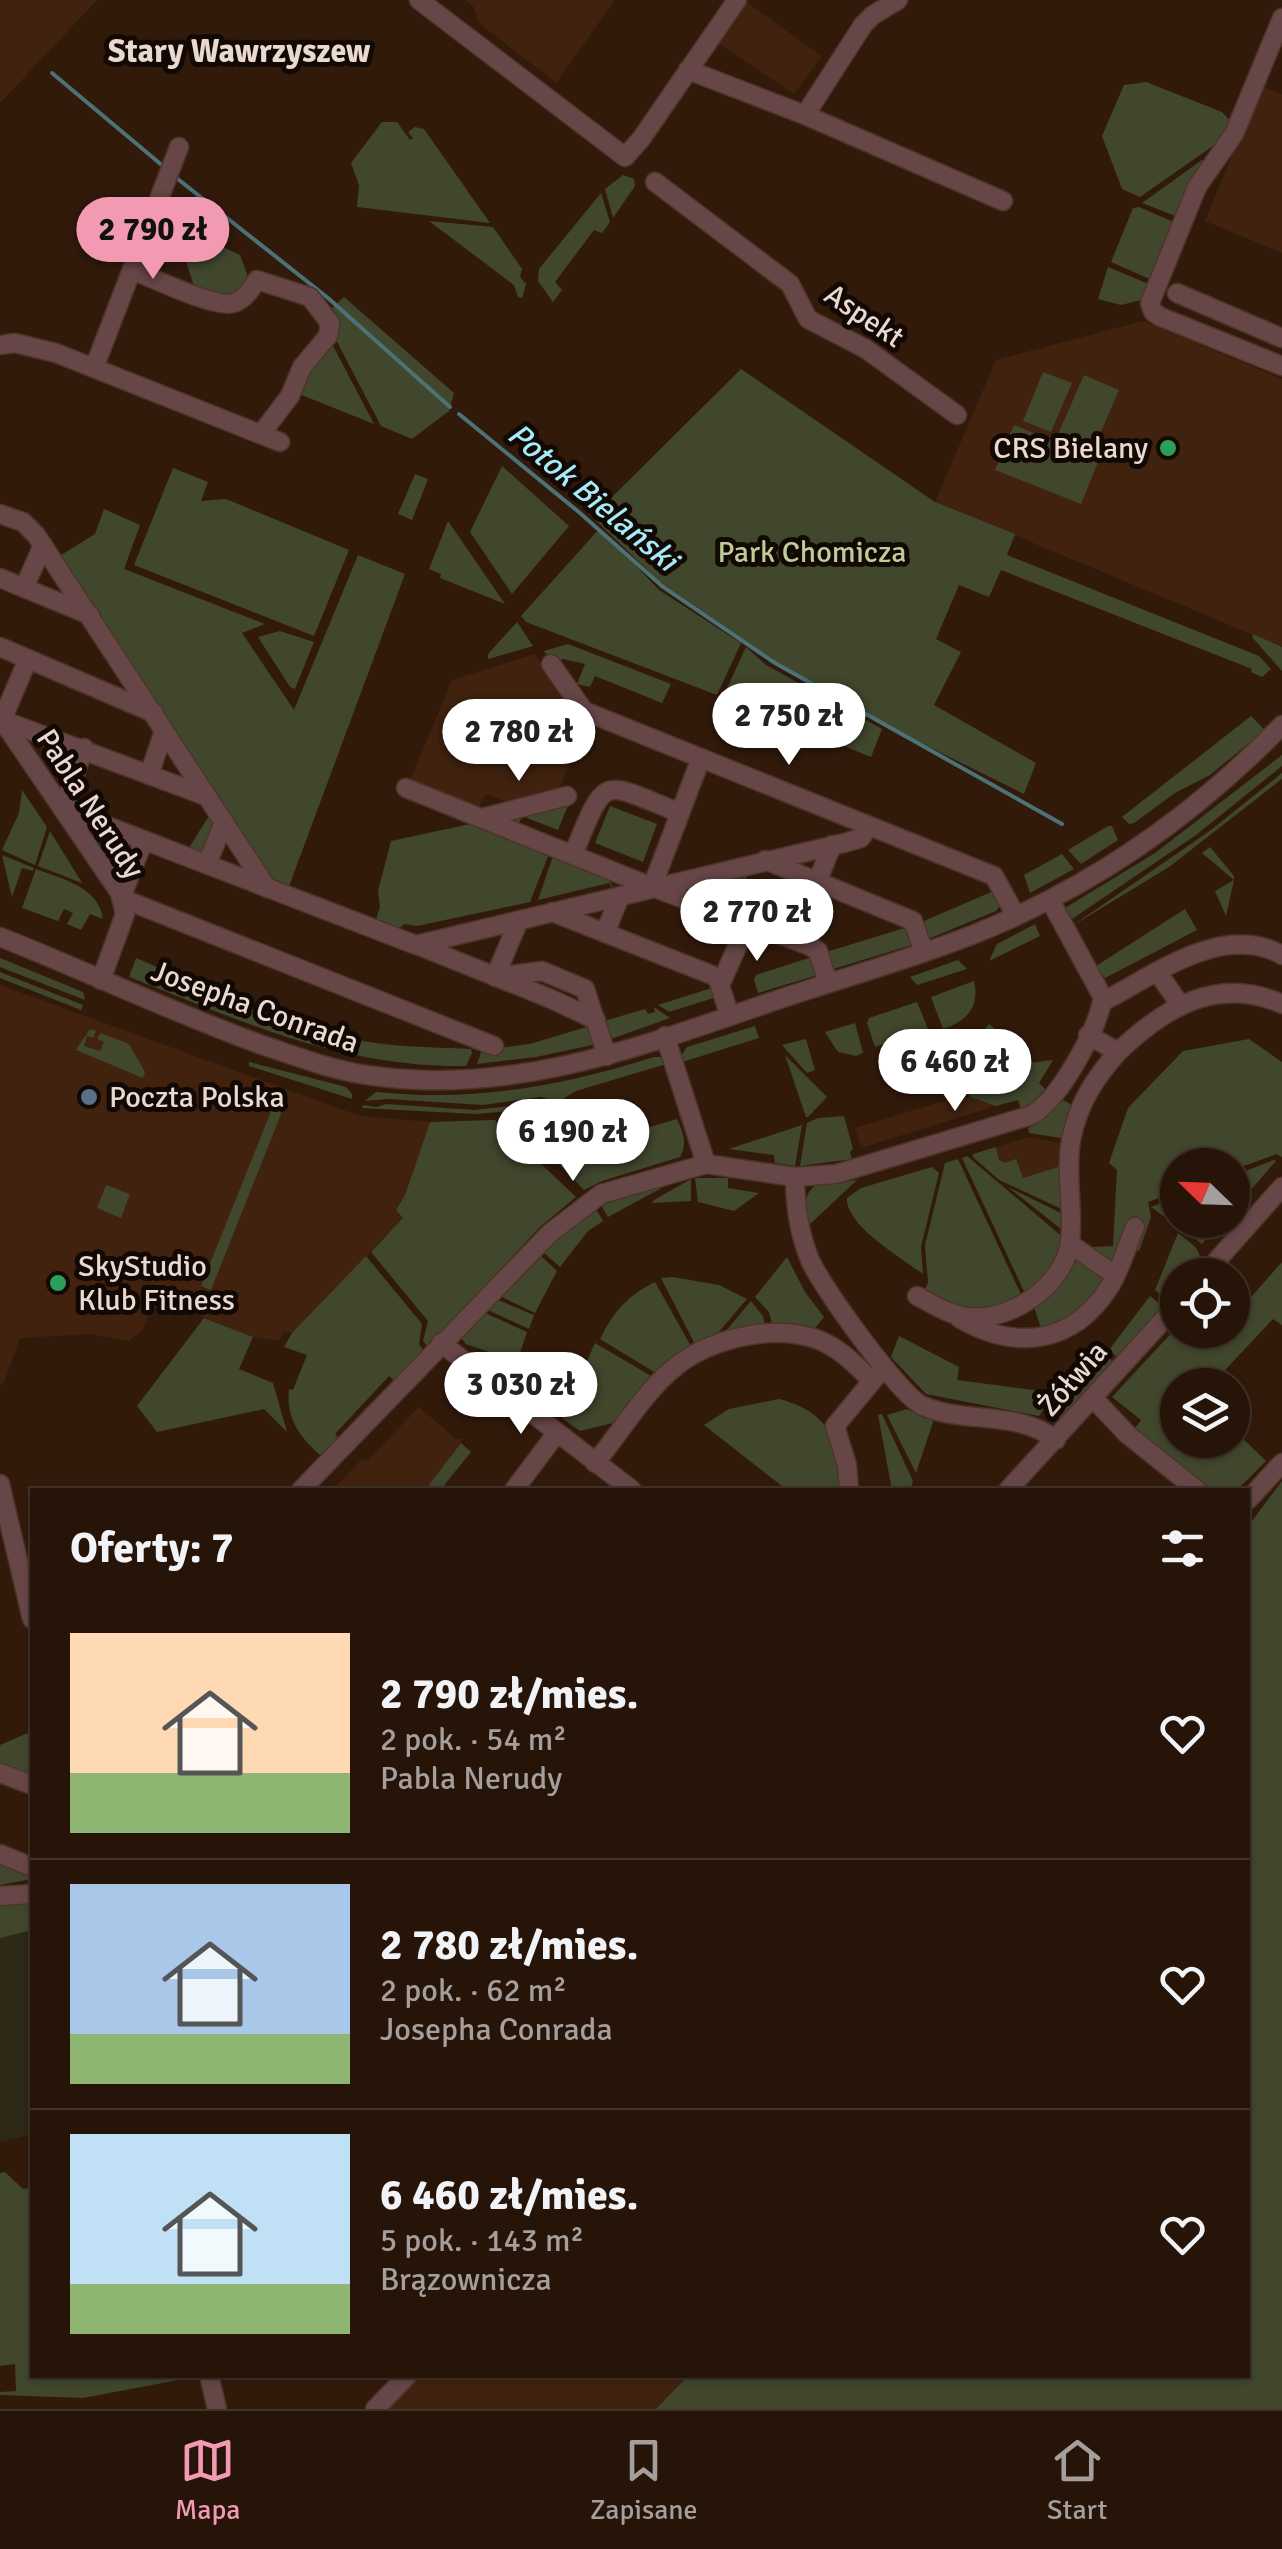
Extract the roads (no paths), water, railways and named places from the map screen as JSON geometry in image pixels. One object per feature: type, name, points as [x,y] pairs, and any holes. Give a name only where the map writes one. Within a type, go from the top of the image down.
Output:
[{"type":"street","points":[[420,0],[625,157],[737,0]]},
{"type":"street","points":[[805,115],[864,25],[898,0]]},
{"type":"street","points":[[1282,18],[1234,134],[1197,187],[1150,307],[1160,317],[1282,366]]},
{"type":"street","points":[[688,70],[805,115],[1003,200]]},
{"type":"street","points":[[94,368],[177,154]]},
{"type":"street","name":"Aspekt","points":[[654,182],[790,284],[808,318],[866,349],[957,414]]},
{"type":"street","points":[[132,270],[216,302],[232,304],[246,296],[258,280],[310,297],[324,312],[330,323],[328,336],[302,367],[290,396],[262,434]]},
{"type":"street","points":[[1177,292],[1282,338]]},
{"type":"street","points":[[0,345],[15,343],[94,368],[280,442]]},
{"type":"street","points":[[0,514],[23,522],[43,545],[267,888]]},
{"type":"street","points":[[24,588],[43,545]]},
{"type":"street","points":[[0,578],[90,615]]},
{"type":"street","points":[[0,647],[154,714]]},
{"type":"street","points":[[28,659],[1,718],[207,796]]},
{"type":"street","points":[[550,664],[584,711],[994,876],[1016,916]]},
{"type":"street","name":"Pabla Nerudy","points":[[1,718],[121,898],[125,914],[101,980]]},
{"type":"street","name":"Josepha Conrada","points":[[1250,761],[1282,726]]},
{"type":"street","points":[[149,775],[164,731]]},
{"type":"street","name":"Josepha Conrada","points":[[0,937],[227,1032],[310,1062],[366,1075],[468,1080],[539,1072],[607,1056],[730,1016],[924,952],[1016,916],[1136,849],[1282,741]]},
{"type":"street","points":[[84,748],[63,809],[416,945],[596,1020],[607,1056]]},
{"type":"street","points":[[652,886],[702,758]]},
{"type":"street","points":[[406,788],[818,952],[828,983]]},
{"type":"street","points":[[574,854],[595,800],[603,791],[617,788],[680,813]]},
{"type":"street","points":[[482,818],[567,796]]},
{"type":"street","points":[[207,864],[224,822]]},
{"type":"street","points":[[416,945],[860,838],[869,826]]},
{"type":"street","points":[[144,840],[121,898],[494,1046]]},
{"type":"street","points":[[817,882],[832,845]]},
{"type":"street","points":[[765,860],[912,921],[924,952]]},
{"type":"street","points":[[605,933],[620,896]]},
{"type":"street","points":[[1050,900],[1102,1002]]},
{"type":"street","points":[[552,912],[717,976],[730,1016]]},
{"type":"street","points":[[495,977],[519,920]]},
{"type":"street","points":[[721,983],[748,922]]},
{"type":"street","points":[[304,1488],[550,1233],[592,1200],[612,1190],[706,1164],[795,1177],[836,1174],[1032,1115],[1054,1095],[1102,1002],[1208,948],[1259,945],[1282,955]]},
{"type":"street","points":[[1158,973],[1181,1006]]},
{"type":"street","points":[[954,1315],[971,1318],[1009,1312],[1050,1282],[1070,1244],[1068,1171],[1072,1135],[1088,1089],[1147,1024],[1218,993],[1260,996],[1282,1004]]},
{"type":"street","points":[[1088,1035],[1118,1052]]},
{"type":"street","points":[[665,1036],[706,1164]]},
{"type":"street","points":[[795,1177],[796,1214],[810,1261],[907,1396],[920,1405],[1036,1427],[1056,1440]]},
{"type":"street","points":[[1219,1258],[1282,1187]]},
{"type":"street","points":[[917,1296],[998,1336],[1038,1337],[1079,1321],[1093,1308],[1115,1276],[1134,1227]]},
{"type":"street","points":[[1070,1244],[1115,1276]]},
{"type":"street","name":"Żółwia","points":[[1010,1488],[1160,1324]]},
{"type":"street","points":[[596,1463],[658,1383],[676,1366],[733,1340],[770,1334],[814,1338],[835,1348],[872,1382]]},
{"type":"street","points":[[441,1344],[629,1488]]},
{"type":"street","points":[[848,1488],[847,1464],[835,1426],[884,1366]]},
{"type":"street","points":[[1094,1399],[1127,1434],[1194,1488]]},
{"type":"street","points":[[516,1488],[556,1434]]},
{"type":"street","points":[[1250,1498],[1282,1462]]},
{"type":"street","points":[[0,1484],[30,1611]]},
{"type":"street","points":[[0,1772],[30,1784]]},
{"type":"street","points":[[0,1854],[30,1865]]},
{"type":"street","points":[[0,1896],[30,1894]]},
{"type":"street","points":[[210,2378],[217,2409]]},
{"type":"street","points":[[375,2409],[405,2378]]},
{"type":"waterway","name":"Potok Bielański","points":[[52,73],[163,166]]},
{"type":"waterway","name":"Potok Bielański","points":[[174,176],[328,298],[450,407]]},
{"type":"waterway","name":"Potok Bielański","points":[[459,414],[662,586],[775,663],[1062,824]]},
{"type":"place","name":"CRS Bielany","points":[[1168,448]]},
{"type":"place","name":"Poczta Polska","points":[[89,1097]]},
{"type":"place","name":"SkyStudio Klub Fitness","points":[[58,1283]]},
{"type":"district","name":"Stary Wawrzyszew","points":[[239,51]]},
{"type":"park label","name":"Park Chomicza","points":[[812,552]]}]
